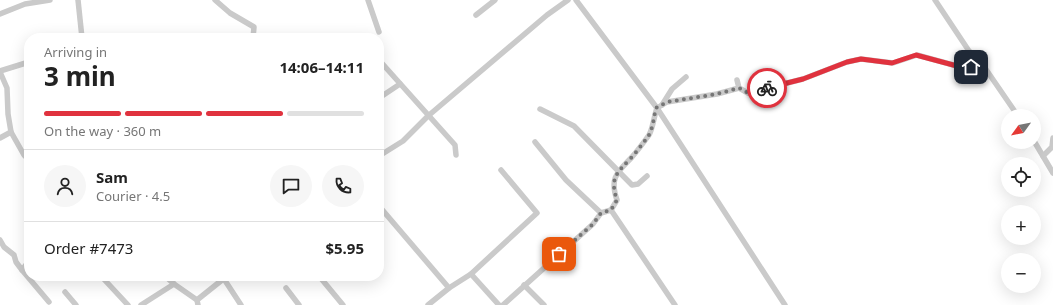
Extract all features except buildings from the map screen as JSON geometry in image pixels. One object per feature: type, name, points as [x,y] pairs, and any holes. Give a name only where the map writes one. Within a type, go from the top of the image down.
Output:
[{"type":"street","points":[[0,14],[25,4],[50,0]]},
{"type":"street","points":[[78,0],[81,33]]},
{"type":"street","points":[[215,0],[230,13],[254,27],[253,33]]},
{"type":"street","points":[[368,0],[379,32]]},
{"type":"street","points":[[476,15],[495,0]]},
{"type":"street","points":[[384,153],[403,141],[428,116],[547,15],[568,0]]},
{"type":"street","points":[[576,0],[656,108],[785,305]]},
{"type":"street","points":[[935,0],[969,51],[985,68],[1013,109]]},
{"type":"street","points":[[656,108],[667,102],[717,94],[739,88],[748,93],[803,79],[847,62],[861,59],[892,63],[916,55],[957,66],[985,68]]},
{"type":"street","points":[[24,64],[0,72],[7,88],[8,114],[11,132],[24,155]]},
{"type":"street","points":[[384,66],[455,145],[456,155]]},
{"type":"street","points":[[662,105],[672,89],[686,77]]},
{"type":"street","points":[[737,80],[739,88]]},
{"type":"street","points":[[384,95],[400,84]]},
{"type":"street","points":[[503,305],[593,224],[601,213],[611,210],[617,200],[615,193],[615,178],[618,170],[632,157],[650,134],[656,108]]},
{"type":"street","points":[[540,109],[574,126],[632,185],[638,184],[647,176]]},
{"type":"street","points":[[0,138],[11,132]]},
{"type":"street","points":[[1043,156],[1052,147],[1053,138]]},
{"type":"street","points":[[535,142],[566,180],[601,213]]},
{"type":"street","points":[[1038,149],[1053,173]]},
{"type":"street","points":[[428,305],[449,288],[471,274],[537,213],[501,170]]},
{"type":"street","points":[[611,210],[675,305]]},
{"type":"street","points":[[384,212],[449,288]]},
{"type":"street","points":[[0,240],[4,247],[14,255],[16,262],[24,272]]},
{"type":"street","points":[[471,274],[499,305]]},
{"type":"street","points":[[31,281],[49,302]]},
{"type":"street","points":[[106,281],[128,305]]},
{"type":"street","points":[[171,281],[197,303],[222,281]]},
{"type":"street","points":[[228,281],[240,305]]},
{"type":"street","points":[[323,281],[344,305]]},
{"type":"street","points":[[142,305],[174,284]]},
{"type":"street","points":[[524,285],[544,305]]},
{"type":"street","points":[[286,288],[299,305]]},
{"type":"street","points":[[65,292],[76,305]]},
{"type":"way so far","points":[[559,254],[593,224],[601,213],[611,210],[617,200],[615,193],[615,178],[618,170],[632,157],[650,134],[656,108],[667,102],[688,100],[739,88],[748,93],[767,88]]},
{"type":"route","points":[[767,88],[803,79],[847,62],[861,59],[892,63],[916,55],[957,66],[971,67]]}]
